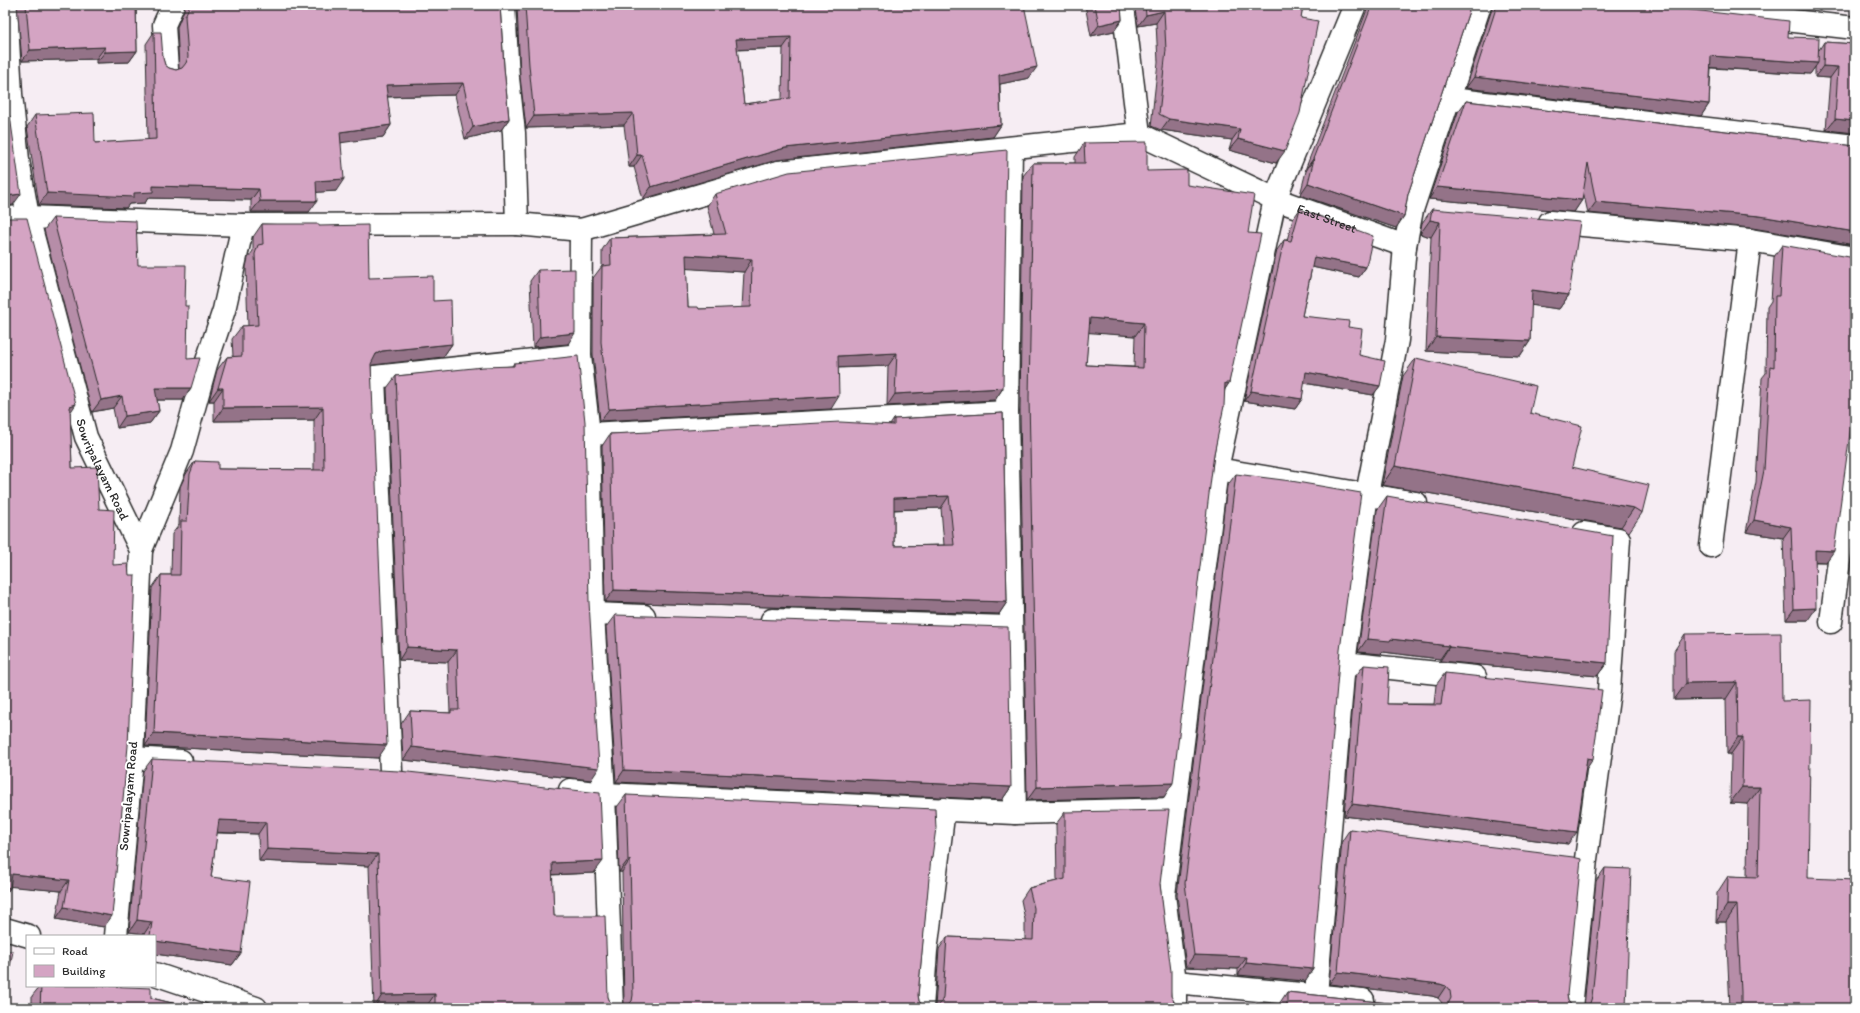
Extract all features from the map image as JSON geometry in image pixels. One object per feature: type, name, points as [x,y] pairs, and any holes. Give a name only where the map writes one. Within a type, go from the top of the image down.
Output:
[{"type":"street","name":"Sowripalayam Road","points":[[6,5],[11,94],[18,160],[28,217],[86,437],[141,550],[132,758],[116,935]]},
{"type":"street","points":[[167,69],[164,25],[173,5]]},
{"type":"street","points":[[504,5],[508,78],[514,133],[517,224]]},
{"type":"street","points":[[5,218],[28,217],[243,225],[517,224],[581,230],[778,172],[1139,134],[1123,5]]},
{"type":"street","points":[[1176,1008],[1175,982],[1164,895],[1217,469],[1275,199],[1355,5]]},
{"type":"street","points":[[1316,995],[1344,663],[1367,494],[1397,340],[1405,246],[1412,210],[1480,5]]},
{"type":"street","points":[[1651,5],[1820,14],[1855,28]]},
{"type":"street","points":[[1450,99],[1855,146]]},
{"type":"street","name":"East Street","points":[[1139,134],[1275,199],[1405,246]]},
{"type":"street","points":[[1011,148],[1006,412],[1015,813]]},
{"type":"street","points":[[1412,210],[1435,212]]},
{"type":"street","points":[[1530,220],[1750,240],[1855,258]]},
{"type":"street","points":[[141,550],[182,451],[206,364],[224,310],[243,225]]},
{"type":"street","points":[[581,230],[580,355],[589,434],[593,614],[604,794],[612,1008]]},
{"type":"street","points":[[1711,546],[1750,240]]},
{"type":"street","points":[[391,771],[374,378],[580,355]]},
{"type":"street","points":[[589,434],[1006,412]]},
{"type":"street","points":[[1831,622],[1855,439]]},
{"type":"street","points":[[1217,469],[1436,506]]},
{"type":"street","points":[[1566,530],[1619,540],[1609,691],[1586,859],[1571,1008]]},
{"type":"street","points":[[593,614],[664,616]]},
{"type":"street","points":[[750,619],[1010,627]]},
{"type":"street","points":[[1344,663],[1492,679]]},
{"type":"street","points":[[1586,689],[1609,691]]},
{"type":"street","points":[[132,758],[202,762]]},
{"type":"street","points":[[367,770],[415,774]]},
{"type":"street","points":[[549,788],[604,794],[1015,813],[1174,809]]},
{"type":"street","points":[[922,1008],[926,951],[944,809]]},
{"type":"street","points":[[1329,827],[1352,830]]},
{"type":"street","points":[[1562,856],[1586,859]]},
{"type":"street","points":[[5,929],[26,935]]},
{"type":"street","points":[[156,974],[256,1008]]},
{"type":"street","points":[[1175,982],[1384,1003]]},
{"type":"building","points":[[26,5],[136,5],[137,51],[105,52],[105,47],[30,50]]},
{"type":"building","points":[[190,5],[500,5],[509,119],[473,127],[463,83],[386,85],[391,125],[340,132],[344,179],[316,181],[317,201],[260,201],[259,189],[153,186],[153,192],[134,193],[134,197],[47,193],[35,115],[94,113],[95,143],[156,139],[154,32],[161,32],[165,65],[176,70],[182,68],[188,57],[185,16]]},
{"type":"building","points":[[525,5],[1024,5],[1037,67],[999,75],[1001,125],[785,148],[651,187],[642,155],[637,155],[633,113],[534,116]],"holes":[[[791,37],[790,98],[744,104],[736,39]]]},
{"type":"building","points":[[1095,5],[1121,5],[1122,20],[1099,25]]},
{"type":"building","points":[[1145,5],[1303,5],[1301,18],[1318,21],[1300,113],[1285,151],[1238,139],[1240,129],[1169,119],[1159,114],[1166,50],[1164,11],[1146,15]]},
{"type":"building","points":[[1372,5],[1471,5],[1408,194],[1404,216],[1308,183],[1313,159]]},
{"type":"building","points":[[1497,5],[1656,5],[1789,21],[1788,37],[1819,38],[1818,63],[1711,56],[1709,104],[1474,77]]},
{"type":"building","points":[[1824,42],[1855,44],[1855,121],[1835,119],[1838,67],[1823,66]]},
{"type":"building","points":[[1466,101],[1855,146],[1855,232],[1760,216],[1596,202],[1588,163],[1582,200],[1437,187]]},
{"type":"building","points":[[5,112],[6,116],[10,116],[21,194],[5,197]]},
{"type":"building","points":[[1147,142],[1147,171],[1187,170],[1187,185],[1254,195],[1248,233],[1261,234],[1229,383],[1225,383],[1224,406],[1214,454],[1173,783],[1037,787],[1029,398],[1033,163],[1085,163],[1084,143]],"holes":[[[1090,318],[1144,323],[1143,368],[1086,365]]]},
{"type":"building","points":[[1007,150],[1003,388],[895,394],[897,353],[838,356],[839,396],[609,409],[601,342],[602,266],[611,265],[610,238],[726,234],[715,194],[789,172]],"holes":[[[686,255],[752,259],[751,307],[699,309],[698,307],[688,307]]]},
{"type":"building","points":[[1300,209],[1373,236],[1366,267],[1314,257],[1302,316],[1349,321],[1348,327],[1362,329],[1359,355],[1385,361],[1380,386],[1306,372],[1302,399],[1251,391],[1284,240],[1291,241]]},
{"type":"building","points":[[1432,209],[1580,222],[1569,295],[1532,290],[1530,341],[1436,337],[1440,222],[1430,220]]},
{"type":"building","points":[[5,215],[8,218],[27,218],[76,404],[70,406],[72,468],[97,467],[99,509],[114,510],[113,565],[128,564],[129,575],[135,575],[128,746],[112,916],[64,907],[69,880],[12,874],[10,888],[5,887]]},
{"type":"building","points":[[53,218],[136,221],[138,265],[186,265],[185,306],[188,306],[187,359],[200,358],[191,388],[155,388],[159,411],[125,416],[122,396],[101,400]]},
{"type":"building","points":[[262,224],[319,224],[319,226],[368,225],[369,278],[433,276],[433,301],[451,300],[452,344],[382,351],[376,354],[371,364],[387,745],[154,733],[161,575],[180,575],[181,521],[187,521],[190,474],[195,461],[218,462],[218,469],[324,470],[323,407],[223,408],[223,388],[218,388],[227,357],[242,356],[242,326],[258,325],[255,254],[258,245],[263,244]]},
{"type":"building","points":[[1782,245],[1855,258],[1855,419],[1853,420],[1851,426],[1834,551],[1815,550],[1816,608],[1794,609],[1791,527],[1754,520],[1764,470],[1770,366],[1774,367],[1775,296],[1779,296]]},
{"type":"building","points":[[575,269],[575,333],[540,337],[538,270]]},
{"type":"building","points":[[578,356],[585,422],[589,602],[599,768],[412,747],[410,711],[451,713],[451,710],[459,710],[457,650],[407,647],[396,376],[483,367],[514,366],[514,363]]},
{"type":"building","points":[[1416,358],[1536,386],[1530,413],[1582,426],[1572,467],[1649,485],[1642,513],[1634,508],[1395,466]]},
{"type":"building","points":[[1003,413],[1007,602],[614,590],[610,434],[840,422],[894,425],[894,419]],"holes":[[[949,496],[954,545],[894,546],[894,498]]]},
{"type":"building","points":[[1236,474],[1291,481],[1361,493],[1340,650],[1313,969],[1246,963],[1247,957],[1194,955],[1185,883]]},
{"type":"building","points":[[1387,496],[1613,536],[1607,663],[1449,647],[1391,639],[1390,641],[1367,639]]},
{"type":"building","points":[[615,615],[1008,627],[1011,787],[624,770]]},
{"type":"building","points":[[1781,633],[1782,701],[1811,700],[1808,878],[1855,880],[1855,1008],[1741,1008],[1737,905],[1727,905],[1728,876],[1758,877],[1760,787],[1742,787],[1743,737],[1738,737],[1737,682],[1686,683],[1685,634]]},
{"type":"building","points":[[1364,665],[1389,667],[1387,704],[1441,705],[1445,673],[1602,690],[1593,759],[1587,758],[1577,832],[1352,804]]},
{"type":"building","points":[[152,759],[399,771],[600,793],[603,861],[552,863],[554,916],[605,916],[608,997],[614,1007],[620,1008],[435,1008],[435,994],[382,995],[378,854],[267,849],[266,822],[219,820],[211,877],[250,882],[241,953],[156,941],[156,935],[150,935],[152,922],[137,920]]},
{"type":"building","points":[[626,795],[935,809],[936,828],[931,857],[918,995],[919,1001],[923,1006],[929,1008],[622,1008],[627,1006],[632,1001],[633,995],[630,860],[628,860]]},
{"type":"building","points":[[1169,810],[1160,884],[1171,971],[1171,996],[1176,1008],[931,1008],[936,1007],[941,1003],[943,997],[947,937],[1033,940],[1034,908],[1029,888],[1065,879],[1065,812]]},
{"type":"building","points":[[1350,829],[1581,859],[1567,995],[1568,1001],[1572,1006],[1577,1008],[1439,1008],[1448,1004],[1451,998],[1450,991],[1446,986],[1440,984],[1338,972]]},
{"type":"building","points":[[1605,868],[1631,869],[1626,1008],[1579,1008],[1585,1007],[1590,1003],[1592,997]]},
{"type":"building","points":[[5,951],[13,951],[5,993]]},
{"type":"building","points":[[41,987],[128,987],[151,988],[151,998],[192,1008],[40,1008]]},
{"type":"building","points":[[1287,992],[1435,1008],[1287,1008]]}]
